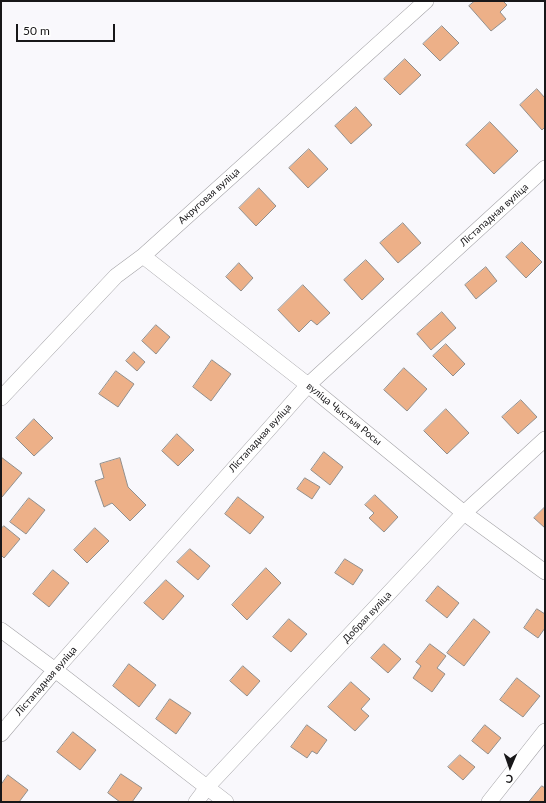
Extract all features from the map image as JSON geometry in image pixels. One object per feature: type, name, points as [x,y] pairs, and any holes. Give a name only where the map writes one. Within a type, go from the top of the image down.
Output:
[{"type":"street","name":"Акруговая вуліца","points":[[1,398],[116,276],[143,256],[426,1]]},
{"type":"street","name":"Лістападная вуліца","points":[[1,734],[55,670],[308,385],[545,168]]},
{"type":"street","name":"вуліца Чыстыя Росы","points":[[143,256],[308,385],[464,513],[545,572]]},
{"type":"street","name":"Добрая вуліца","points":[[196,802],[208,786],[464,513],[545,439]]},
{"type":"street","points":[[1,630],[208,786],[226,802]]},
{"type":"street","points":[[489,802],[545,731]]},
{"type":"building","points":[[475,1],[503,1],[507,5],[500,12],[506,19],[491,31],[469,6]]},
{"type":"building","points":[[442,26],[459,43],[440,61],[423,44]]},
{"type":"building","points":[[405,59],[421,75],[400,95],[384,79]]},
{"type":"building","points":[[537,89],[545,98],[545,127],[542,130],[520,105]]},
{"type":"building","points":[[356,107],[372,125],[351,144],[335,126]]},
{"type":"building","points":[[490,122],[518,151],[494,174],[466,145]]},
{"type":"building","points":[[309,149],[328,169],[308,188],[289,168]]},
{"type":"building","points":[[259,188],[276,206],[256,226],[239,208]]},
{"type":"building","points":[[403,223],[421,243],[398,263],[380,243]]},
{"type":"building","points":[[522,242],[542,262],[526,278],[506,257]]},
{"type":"building","points":[[366,260],[384,279],[362,300],[344,280]]},
{"type":"building","points":[[239,263],[253,278],[241,291],[226,277]]},
{"type":"building","points":[[486,267],[497,281],[476,299],[465,285]]},
{"type":"building","points":[[303,285],[330,313],[317,325],[311,320],[299,332],[278,310]]},
{"type":"building","points":[[442,312],[456,328],[431,350],[417,334]]},
{"type":"building","points":[[156,325],[170,337],[156,354],[142,341]]},
{"type":"building","points":[[446,344],[465,364],[453,376],[433,356]]},
{"type":"building","points":[[134,352],[145,362],[137,371],[126,361]]},
{"type":"building","points":[[212,360],[231,374],[211,401],[193,387]]},
{"type":"building","points":[[404,368],[427,389],[407,411],[384,390]]},
{"type":"building","points":[[116,371],[134,384],[118,407],[99,394]]},
{"type":"building","points":[[521,400],[537,417],[518,434],[502,417]]},
{"type":"building","points":[[446,409],[469,433],[447,454],[424,431]]},
{"type":"building","points":[[34,419],[53,438],[34,456],[16,438]]},
{"type":"building","points":[[177,434],[194,450],[178,466],[162,451]]},
{"type":"building","points":[[324,452],[343,467],[330,485],[311,470]]},
{"type":"building","points":[[1,457],[22,473],[2,497],[1,497]]},
{"type":"building","points":[[120,458],[128,487],[146,505],[130,521],[112,503],[104,507],[95,481],[104,478],[100,464]]},
{"type":"building","points":[[305,478],[320,487],[312,499],[297,489]]},
{"type":"building","points":[[375,495],[398,517],[384,532],[369,518],[374,513],[365,505]]},
{"type":"building","points":[[238,497],[264,517],[250,534],[225,514]]},
{"type":"building","points":[[29,498],[45,510],[26,534],[10,522]]},
{"type":"building","points":[[545,507],[545,528],[534,518]]},
{"type":"building","points":[[4,526],[20,539],[4,558],[1,555],[1,529]]},
{"type":"building","points":[[95,528],[109,541],[87,563],[74,550]]},
{"type":"building","points":[[190,549],[210,566],[198,580],[177,562]]},
{"type":"building","points":[[345,559],[363,570],[353,585],[335,573]]},
{"type":"building","points":[[266,568],[281,583],[247,620],[232,605]]},
{"type":"building","points":[[53,570],[69,583],[49,607],[33,594]]},
{"type":"building","points":[[166,580],[184,596],[163,620],[144,603]]},
{"type":"building","points":[[438,586],[459,603],[447,618],[426,601]]},
{"type":"building","points":[[537,609],[545,614],[545,628],[538,638],[524,628]]},
{"type":"building","points":[[289,619],[307,634],[291,652],[273,637]]},
{"type":"building","points":[[474,619],[490,632],[464,666],[447,653]]},
{"type":"building","points":[[384,644],[401,659],[388,673],[371,658]]},
{"type":"building","points":[[430,644],[446,656],[437,668],[445,674],[432,692],[413,678],[421,666],[416,662]]},
{"type":"building","points":[[129,664],[156,685],[139,707],[113,686]]},
{"type":"building","points":[[243,666],[260,681],[247,696],[230,681]]},
{"type":"building","points":[[517,678],[540,696],[523,717],[500,700]]},
{"type":"building","points":[[351,682],[370,699],[361,709],[369,716],[355,731],[328,707]]},
{"type":"building","points":[[170,699],[191,713],[176,734],[156,719]]},
{"type":"building","points":[[307,725],[327,740],[317,754],[312,751],[307,758],[291,747]]},
{"type":"building","points":[[485,725],[501,738],[488,754],[472,741]]},
{"type":"building","points":[[73,732],[96,750],[80,770],[57,752]]},
{"type":"building","points":[[460,755],[475,767],[463,780],[448,767]]},
{"type":"building","points":[[121,774],[142,788],[132,802],[120,802],[108,793]]},
{"type":"building","points":[[8,775],[28,790],[19,802],[1,802],[1,785]]},
{"type":"building","points":[[542,786],[545,788],[545,802],[529,802]]}]
